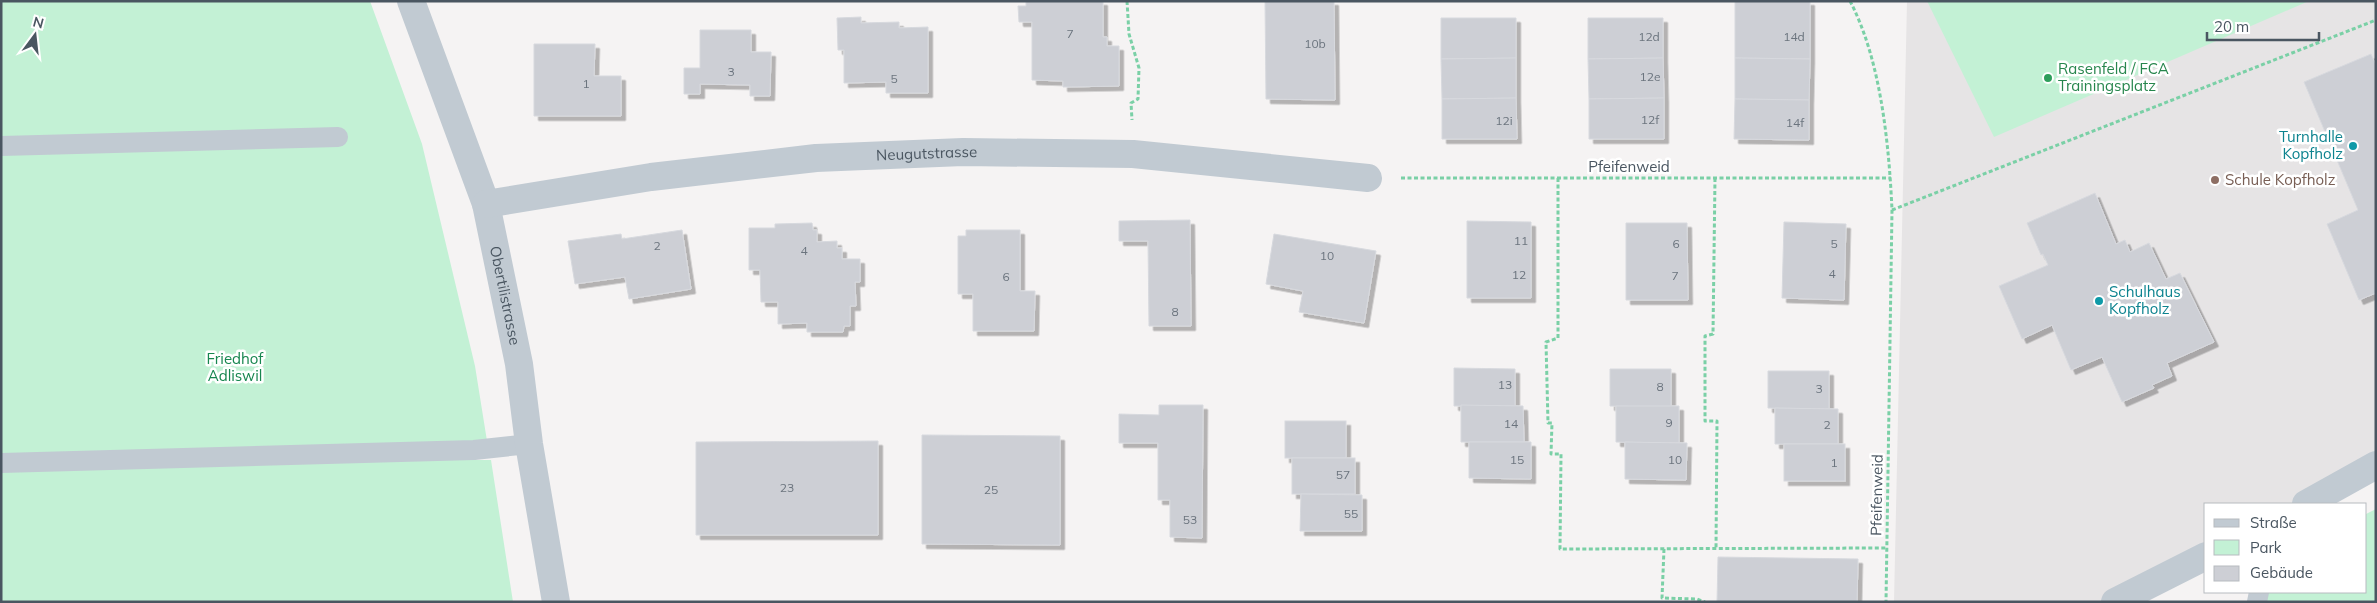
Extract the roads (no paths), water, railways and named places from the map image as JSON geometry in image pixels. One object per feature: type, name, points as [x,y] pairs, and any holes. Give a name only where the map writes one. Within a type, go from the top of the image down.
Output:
[{"type":"street","name":"Obertilistrasse","points":[[411,1],[486,204],[519,364],[529,444],[556,602]]},
{"type":"street","name":"Neugutstrasse","points":[[486,204],[651,177],[816,158],[963,152],[1134,154],[1368,178]]},
{"type":"street","points":[[2308,503],[2376,465]]},
{"type":"street","points":[[2116,602],[2204,557]]},
{"type":"lane","points":[[1,146],[338,137]]},
{"type":"lane","points":[[1,463],[474,450],[529,444]]},
{"type":"place","name":"Rasenfeld / FCA Trainingsplatz","points":[[2048,78]]},
{"type":"place","name":"Turnhalle Kopfholz","points":[[2353,146]]},
{"type":"place","name":"Schule Kopfholz","points":[[2215,180]]},
{"type":"place","name":"Schulhaus Kopfholz","points":[[2099,301]]},
{"type":"park label","name":"Friedhof Adliswil","points":[[235,368]]}]
